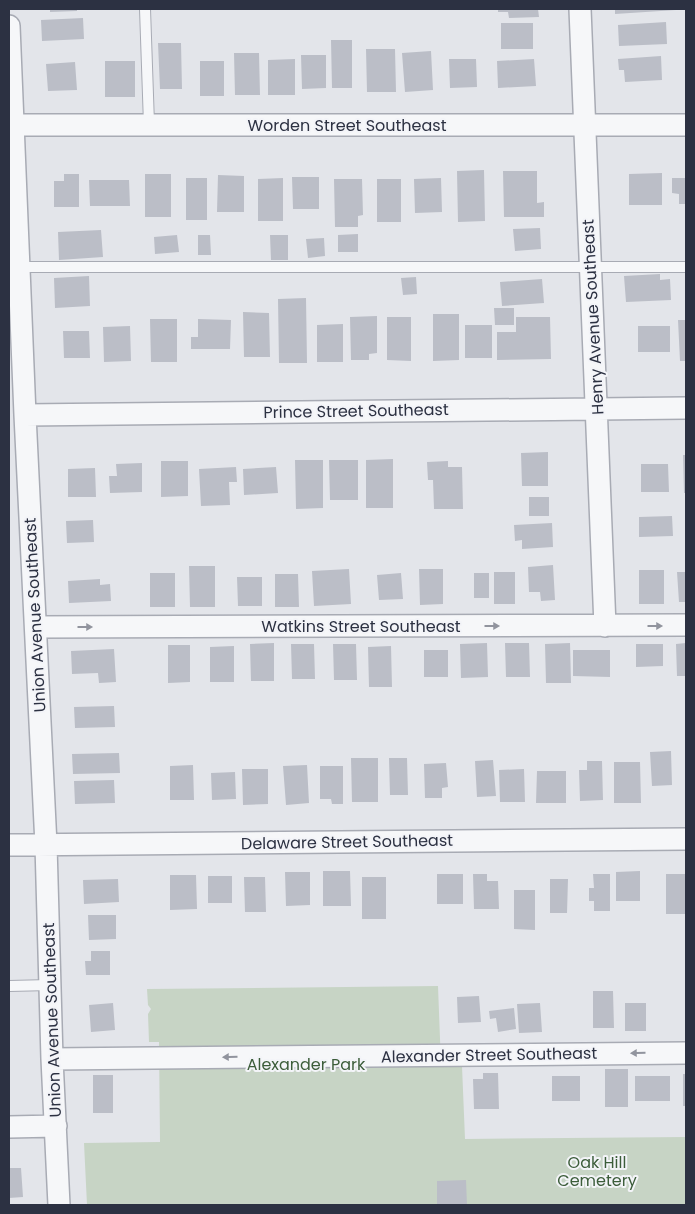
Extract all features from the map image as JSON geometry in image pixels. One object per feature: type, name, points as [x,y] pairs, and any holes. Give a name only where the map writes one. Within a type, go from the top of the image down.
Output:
[{"type":"street","name":"Henry Avenue Southeast","points":[[580,9],[605,626]]},
{"type":"street","name":"Union Avenue Southeast","points":[[9,26],[11,125],[19,267],[17,387],[25,415],[36,627],[59,1205]]},
{"type":"street","name":"Worden Street Southeast","points":[[11,125],[686,125]]},
{"type":"street","name":"Prince Street Southeast","points":[[25,415],[686,408]]},
{"type":"street","name":"Watkins Street Southeast","points":[[36,627],[686,626]]},
{"type":"street","name":"Delaware Street Southeast","points":[[9,845],[686,839]]},
{"type":"street","name":"Alexander Street Southeast","points":[[52,1059],[686,1053]]},
{"type":"street","points":[[9,1127],[56,1126]]},
{"type":"lane","points":[[146,9],[149,124]]},
{"type":"lane","points":[[19,267],[686,267]]},
{"type":"lane","points":[[9,986],[50,985]]},
{"type":"green space","points":[[438,986],[441,1065],[462,1066],[465,1139],[686,1137],[686,1205],[87,1205],[84,1143],[160,1142],[159,1042],[149,1042],[148,1014],[151,1009],[148,1005],[147,989]]},
{"type":"building","points":[[50,9],[77,9],[77,11],[50,12]]},
{"type":"building","points":[[498,9],[538,9],[539,17],[509,18],[508,12],[498,12]]},
{"type":"building","points":[[615,9],[676,9],[676,10],[615,14]]},
{"type":"building","points":[[83,18],[84,39],[42,41],[41,20]]},
{"type":"building","points":[[666,22],[667,44],[619,46],[618,25]]},
{"type":"building","points":[[501,23],[533,23],[533,49],[501,49]]},
{"type":"building","points":[[331,40],[352,40],[352,88],[332,88]]},
{"type":"building","points":[[158,43],[181,43],[182,89],[160,89]]},
{"type":"building","points":[[366,49],[395,49],[396,92],[367,92]]},
{"type":"building","points":[[431,51],[433,90],[405,92],[402,53]]},
{"type":"building","points":[[234,53],[259,53],[260,95],[235,95]]},
{"type":"building","points":[[301,55],[326,55],[326,88],[302,89]]},
{"type":"building","points":[[661,56],[662,80],[625,82],[624,70],[619,70],[618,59]]},
{"type":"building","points":[[295,59],[295,95],[268,95],[268,60]]},
{"type":"building","points":[[449,59],[476,59],[477,87],[450,88]]},
{"type":"building","points":[[534,59],[536,86],[498,88],[497,61]]},
{"type":"building","points":[[105,61],[135,61],[135,97],[105,97]]},
{"type":"building","points":[[200,61],[224,61],[224,96],[200,96]]},
{"type":"building","points":[[75,62],[77,90],[48,91],[46,64]]},
{"type":"building","points":[[484,170],[485,221],[458,222],[457,171]]},
{"type":"building","points":[[503,171],[537,171],[537,203],[544,202],[544,217],[504,217]]},
{"type":"building","points":[[662,173],[662,205],[629,205],[629,174]]},
{"type":"building","points":[[64,174],[79,174],[79,207],[54,207],[54,181],[64,181]]},
{"type":"building","points":[[145,174],[171,174],[171,217],[145,217]]},
{"type":"building","points":[[218,175],[244,176],[244,212],[217,212]]},
{"type":"building","points":[[292,177],[319,177],[319,209],[293,209]]},
{"type":"building","points":[[186,178],[207,178],[207,220],[186,220]]},
{"type":"building","points":[[283,178],[283,221],[258,221],[258,179]]},
{"type":"building","points":[[441,178],[442,212],[415,213],[414,179]]},
{"type":"building","points":[[672,178],[686,178],[686,204],[679,204],[679,194],[672,193]]},
{"type":"building","points":[[334,179],[362,179],[363,215],[358,216],[358,227],[335,227]]},
{"type":"building","points":[[377,179],[401,179],[401,222],[377,222]]},
{"type":"building","points":[[89,180],[129,180],[130,206],[90,206]]},
{"type":"building","points":[[540,228],[541,249],[515,251],[513,229]]},
{"type":"building","points":[[101,230],[103,257],[59,260],[58,232]]},
{"type":"building","points":[[358,234],[358,252],[338,252],[338,235]]},
{"type":"building","points":[[177,235],[179,252],[155,254],[154,237]]},
{"type":"building","points":[[198,235],[210,235],[211,255],[198,255]]},
{"type":"building","points":[[270,235],[288,235],[288,260],[271,260]]},
{"type":"building","points":[[324,238],[325,256],[308,258],[306,239]]},
{"type":"building","points":[[660,274],[660,280],[670,279],[671,300],[626,302],[624,276]]},
{"type":"building","points":[[89,276],[90,306],[55,308],[54,278]]},
{"type":"building","points":[[416,277],[417,294],[403,295],[401,278]]},
{"type":"building","points":[[542,279],[544,303],[502,306],[500,282]]},
{"type":"building","points":[[306,298],[307,363],[279,363],[278,299]]},
{"type":"building","points":[[494,308],[514,308],[514,325],[495,325]]},
{"type":"building","points":[[243,312],[269,313],[270,357],[244,357]]},
{"type":"building","points":[[433,314],[459,314],[459,360],[433,361]]},
{"type":"building","points":[[377,316],[377,353],[369,354],[369,360],[351,360],[350,317]]},
{"type":"building","points":[[387,317],[411,317],[411,361],[387,360]]},
{"type":"building","points":[[516,317],[550,317],[551,359],[497,360],[497,332],[516,332]]},
{"type":"building","points":[[150,319],[177,319],[177,362],[151,362]]},
{"type":"building","points":[[198,319],[231,320],[230,349],[191,349],[191,337],[198,337]]},
{"type":"building","points":[[678,320],[686,320],[686,361],[680,361]]},
{"type":"building","points":[[343,324],[343,362],[317,362],[317,325]]},
{"type":"building","points":[[465,325],[492,325],[492,358],[465,358]]},
{"type":"building","points":[[130,326],[131,361],[104,362],[103,327]]},
{"type":"building","points":[[638,326],[670,326],[670,352],[638,352]]},
{"type":"building","points":[[63,331],[89,331],[90,358],[64,358]]},
{"type":"building","points":[[548,452],[548,486],[522,486],[521,453]]},
{"type":"building","points":[[683,455],[686,455],[686,493],[684,493]]},
{"type":"building","points":[[393,459],[393,508],[366,508],[366,460]]},
{"type":"building","points":[[295,460],[323,460],[323,508],[296,509]]},
{"type":"building","points":[[329,460],[358,460],[358,500],[330,500]]},
{"type":"building","points":[[161,461],[188,461],[188,496],[161,497]]},
{"type":"building","points":[[448,461],[448,467],[462,467],[463,509],[434,509],[433,480],[428,480],[427,462]]},
{"type":"building","points":[[142,463],[142,492],[110,493],[109,476],[117,476],[116,464]]},
{"type":"building","points":[[641,464],[668,464],[669,492],[641,492]]},
{"type":"building","points":[[236,467],[237,482],[229,482],[230,505],[201,506],[199,469]]},
{"type":"building","points":[[276,467],[278,493],[244,495],[243,469]]},
{"type":"building","points":[[95,468],[96,497],[68,497],[68,469]]},
{"type":"building","points":[[529,497],[549,497],[549,516],[529,516]]},
{"type":"building","points":[[672,516],[673,536],[639,537],[639,517]]},
{"type":"building","points":[[93,520],[94,542],[67,543],[66,521]]},
{"type":"building","points":[[552,523],[553,547],[522,549],[522,540],[515,541],[514,525]]},
{"type":"building","points":[[553,565],[555,600],[541,601],[540,592],[529,592],[528,567]]},
{"type":"building","points":[[189,566],[215,566],[215,607],[190,607]]},
{"type":"building","points":[[349,569],[351,604],[314,606],[312,571]]},
{"type":"building","points":[[419,569],[443,569],[443,604],[420,605]]},
{"type":"building","points":[[639,570],[664,570],[664,604],[639,604]]},
{"type":"building","points":[[494,572],[515,572],[515,604],[494,604]]},
{"type":"building","points":[[677,572],[686,572],[686,602],[679,602]]},
{"type":"building","points":[[150,573],[175,573],[175,607],[150,607]]},
{"type":"building","points":[[401,573],[403,599],[379,600],[377,575]]},
{"type":"building","points":[[474,573],[489,573],[489,598],[474,598]]},
{"type":"building","points":[[275,574],[298,574],[299,607],[275,607]]},
{"type":"building","points":[[237,577],[262,577],[262,606],[238,606]]},
{"type":"building","points":[[100,579],[100,585],[110,584],[111,601],[69,603],[68,581]]},
{"type":"building","points":[[274,643],[274,681],[251,681],[250,644]]},
{"type":"building","points":[[487,643],[488,677],[461,678],[460,644]]},
{"type":"building","points":[[505,643],[529,643],[530,677],[506,677]]},
{"type":"building","points":[[570,643],[571,683],[546,683],[545,644]]},
{"type":"building","points":[[686,643],[686,676],[677,676],[676,644]]},
{"type":"building","points":[[291,644],[314,644],[315,679],[292,679]]},
{"type":"building","points":[[333,644],[356,644],[357,680],[334,680]]},
{"type":"building","points":[[636,644],[663,644],[663,666],[636,667]]},
{"type":"building","points":[[168,645],[190,645],[190,682],[168,683]]},
{"type":"building","points":[[234,646],[234,682],[210,682],[210,647]]},
{"type":"building","points":[[391,646],[392,687],[369,687],[368,647]]},
{"type":"building","points":[[114,649],[116,682],[99,683],[98,673],[72,674],[71,651]]},
{"type":"building","points":[[424,650],[448,650],[448,677],[424,677]]},
{"type":"building","points":[[573,650],[610,650],[610,677],[573,676]]},
{"type":"building","points":[[114,706],[115,727],[75,728],[74,707]]},
{"type":"building","points":[[671,751],[672,785],[652,786],[650,752]]},
{"type":"building","points":[[119,753],[120,773],[73,774],[72,754]]},
{"type":"building","points":[[351,758],[378,758],[378,802],[352,802]]},
{"type":"building","points":[[389,758],[407,758],[408,795],[390,795]]},
{"type":"building","points":[[493,760],[496,796],[477,797],[475,761]]},
{"type":"building","points":[[587,761],[602,761],[603,800],[580,801],[579,770],[587,770]]},
{"type":"building","points":[[614,762],[640,762],[641,803],[614,803]]},
{"type":"building","points":[[446,763],[448,787],[442,788],[442,798],[425,798],[424,764]]},
{"type":"building","points":[[193,765],[194,800],[170,800],[170,766]]},
{"type":"building","points":[[307,765],[309,803],[286,805],[283,766]]},
{"type":"building","points":[[320,766],[343,766],[343,804],[332,804],[331,799],[320,799]]},
{"type":"building","points":[[242,769],[268,769],[268,804],[243,805]]},
{"type":"building","points":[[524,769],[525,802],[500,802],[499,770]]},
{"type":"building","points":[[537,771],[566,771],[566,803],[536,803]]},
{"type":"building","points":[[235,772],[236,799],[212,800],[211,773]]},
{"type":"building","points":[[114,780],[115,803],[75,804],[74,781]]},
{"type":"building","points":[[323,871],[350,871],[351,906],[323,906]]},
{"type":"building","points":[[640,871],[640,901],[616,901],[616,872]]},
{"type":"building","points":[[285,872],[310,872],[310,905],[286,906]]},
{"type":"building","points":[[437,874],[463,874],[463,904],[437,904]]},
{"type":"building","points":[[473,874],[487,874],[487,881],[498,881],[499,909],[474,909]]},
{"type":"building","points":[[593,874],[610,874],[610,911],[594,911],[594,901],[589,901],[589,888],[594,888]]},
{"type":"building","points":[[666,874],[686,874],[686,914],[666,914]]},
{"type":"building","points":[[170,875],[196,875],[197,909],[170,910]]},
{"type":"building","points":[[208,876],[232,876],[232,903],[208,903]]},
{"type":"building","points":[[244,877],[265,877],[266,912],[245,912]]},
{"type":"building","points":[[362,877],[386,877],[386,919],[362,919]]},
{"type":"building","points":[[118,879],[119,902],[84,904],[83,880]]},
{"type":"building","points":[[550,879],[568,879],[567,913],[550,913]]},
{"type":"building","points":[[514,890],[535,890],[535,930],[514,929]]},
{"type":"building","points":[[88,915],[116,915],[116,939],[89,940]]},
{"type":"building","points":[[91,951],[110,951],[110,975],[86,975],[85,961],[91,961]]},
{"type":"building","points":[[593,991],[613,991],[614,1028],[593,1028]]},
{"type":"building","points":[[479,996],[481,1022],[458,1023],[457,997]]},
{"type":"building","points":[[113,1003],[115,1030],[91,1032],[89,1005]]},
{"type":"building","points":[[540,1003],[542,1032],[519,1033],[517,1004]]},
{"type":"building","points":[[625,1003],[646,1003],[646,1031],[625,1031]]},
{"type":"building","points":[[514,1008],[516,1029],[498,1032],[496,1018],[490,1019],[489,1011]]},
{"type":"building","points":[[605,1069],[628,1069],[628,1107],[605,1107]]},
{"type":"building","points":[[483,1073],[498,1073],[499,1109],[474,1109],[473,1079],[483,1079]]},
{"type":"building","points":[[683,1074],[686,1074],[686,1106],[683,1106]]},
{"type":"building","points":[[93,1075],[113,1075],[113,1113],[93,1113]]},
{"type":"building","points":[[552,1076],[580,1076],[580,1101],[552,1101]]},
{"type":"building","points":[[635,1076],[670,1076],[670,1101],[635,1101]]},
{"type":"building","points":[[9,1168],[21,1168],[23,1197],[9,1198]]},
{"type":"building","points":[[466,1180],[467,1205],[437,1205],[437,1181]]},
{"type":"park label","name":"Alexander Park","points":[[306,1064]]},
{"type":"park label","name":"Oak Hill Cemetery","points":[[597,1171]]}]
